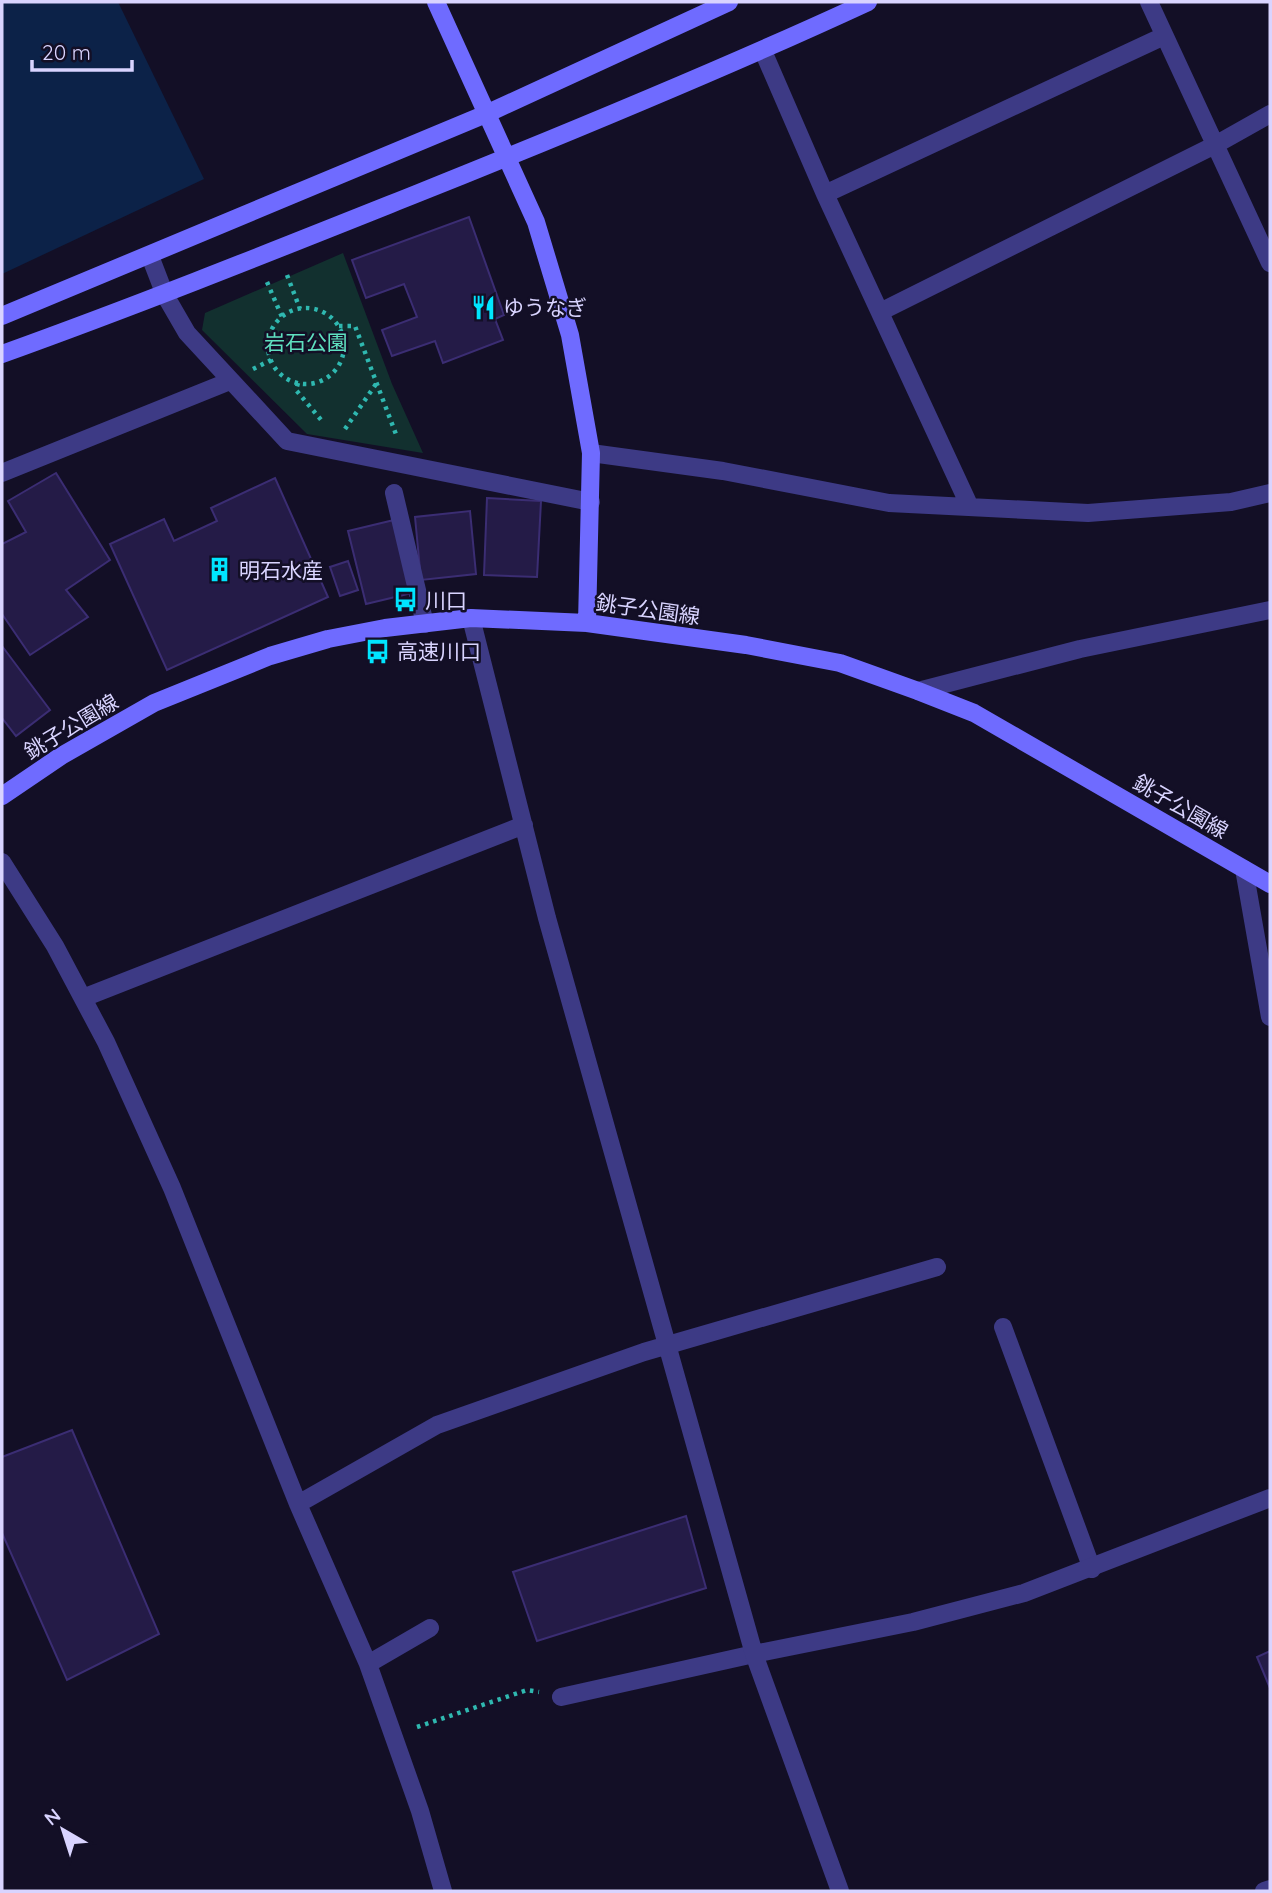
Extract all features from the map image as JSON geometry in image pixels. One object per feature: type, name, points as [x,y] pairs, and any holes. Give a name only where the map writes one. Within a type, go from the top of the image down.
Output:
[{"type":"street","points":[[436,2],[536,222],[566,324],[591,453],[587,623]]},
{"type":"street","points":[[2,316],[486,114],[729,2]]},
{"type":"street","points":[[2,354],[165,295],[506,158],[762,51],[868,2]]},
{"type":"street","points":[[1149,2],[1270,263]]},
{"type":"street","points":[[825,194],[1164,36]]},
{"type":"street","points":[[762,51],[970,507]]},
{"type":"street","points":[[880,312],[1215,145],[1270,114]]},
{"type":"street","points":[[150,256],[165,295],[187,333],[288,441],[591,502]]},
{"type":"street","points":[[2,473],[230,381]]},
{"type":"street","points":[[591,453],[723,471],[890,503],[1088,513],[1231,502],[1270,494]]},
{"type":"street","points":[[394,493],[425,624]]},
{"type":"street","points":[[918,691],[1080,649],[1270,610]]},
{"type":"street","points":[[471,618],[524,825],[666,1346],[754,1654],[840,1891]]},
{"type":"street","name":"銚子公園線","points":[[2,796],[84,743],[154,703],[270,656],[328,639],[386,628],[471,618],[587,623],[746,645],[840,663],[918,691],[974,713],[1270,884]]},
{"type":"street","points":[[83,998],[524,825]]},
{"type":"street","points":[[2,862],[55,946],[106,1042],[172,1188],[298,1504],[368,1664],[420,1811],[443,1891]]},
{"type":"street","points":[[1244,869],[1270,1017]]},
{"type":"street","points":[[298,1504],[437,1425],[644,1352],[937,1268]]},
{"type":"street","points":[[1003,1327],[1092,1569]]},
{"type":"street","points":[[561,1697],[913,1622],[1024,1593],[1092,1569],[1270,1498]]},
{"type":"street","points":[[368,1664],[430,1628]]},
{"type":"street","points":[[1264,1891],[1270,1889]]},
{"type":"path","points":[[287,275],[300,309]]},
{"type":"path","points":[[267,282],[282,317]]},
{"type":"path","points":[[300,309],[320,310],[331,316],[344,339],[340,364],[331,374],[310,384],[298,383],[277,371],[268,349],[269,337],[282,317],[300,309]]},
{"type":"path","points":[[339,326],[355,326],[399,444]]},
{"type":"path","points":[[345,429],[377,383]]},
{"type":"path","points":[[393,1735],[527,1690],[561,1697]]},
{"type":"green space","name":"岩石公園","points":[[343,253],[392,384],[423,453],[307,434],[202,330],[205,313]]},
{"type":"water","points":[[2,2],[118,2],[204,179],[2,274]]},
{"type":"building","points":[[469,217],[504,315],[495,319],[503,340],[443,363],[435,341],[392,356],[382,330],[417,317],[404,284],[366,298],[352,260]]},
{"type":"building","points":[[56,473],[110,560],[66,590],[88,617],[30,655],[2,614],[2,544],[26,532],[8,501]]},
{"type":"building","name":"明石水産","points":[[275,478],[328,597],[167,670],[110,544],[164,519],[174,541],[217,521],[211,508]]},
{"type":"building","points":[[487,498],[541,501],[537,577],[484,575]]},
{"type":"building","points":[[470,511],[476,574],[421,580],[415,517]]},
{"type":"building","points":[[394,520],[412,593],[366,604],[348,531]]},
{"type":"building","points":[[348,561],[358,590],[340,596],[330,567]]},
{"type":"building","points":[[2,646],[50,710],[16,736],[2,718]]},
{"type":"building","points":[[72,1430],[159,1634],[67,1680],[2,1533],[2,1457]]},
{"type":"building","points":[[686,1516],[706,1588],[537,1641],[513,1572]]},
{"type":"building","points":[[1270,1651],[1270,1688],[1257,1657]]},
{"type":"place","name":"ゆうなぎ","points":[[483,307]]},
{"type":"place","name":"明石水産","points":[[219,570]]},
{"type":"place","name":"川口","points":[[405,600]]},
{"type":"place","name":"高速川口","points":[[377,651]]}]
